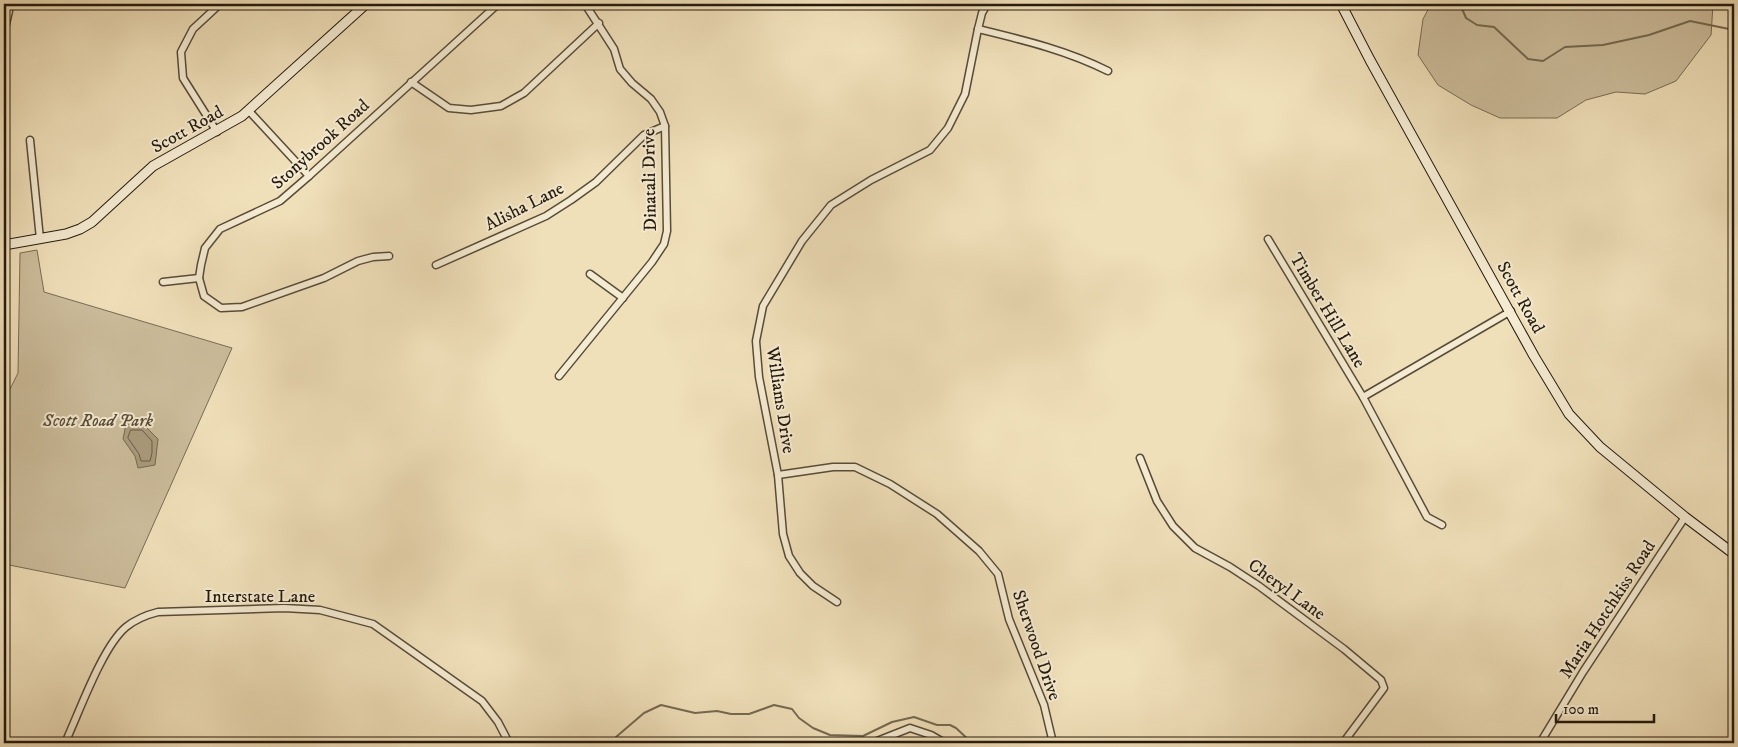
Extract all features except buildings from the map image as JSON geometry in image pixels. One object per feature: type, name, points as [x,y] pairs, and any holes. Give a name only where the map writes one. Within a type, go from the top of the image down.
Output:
[{"type":"main road","name":"Scott Road","points":[[4,245],[66,234],[86,226],[106,211],[139,178],[154,166],[217,132],[249,111],[366,4]]},
{"type":"main road","name":"Scott Road","points":[[1341,4],[1534,356],[1569,414],[1600,447],[1684,518],[1734,554]]},
{"type":"street","points":[[4,33],[9,10],[8,4]]},
{"type":"street","points":[[217,132],[183,78],[181,52],[193,29],[220,4]]},
{"type":"street","name":"Stonybrook Road","points":[[199,278],[205,248],[220,230],[280,201],[498,4]]},
{"type":"street","name":"Dinatali Drive","points":[[559,376],[652,262],[664,244],[667,231],[665,126],[660,112],[651,99],[632,83],[620,69],[614,49],[585,4]]},
{"type":"street","name":"Williams Drive","points":[[837,602],[806,580],[789,556],[784,534],[778,475],[760,377],[756,340],[763,306],[802,241],[831,205],[871,180],[930,150],[948,128],[965,94],[978,29],[986,4]]},
{"type":"street","points":[[411,82],[449,108],[471,110],[501,106],[524,93],[599,24]]},
{"type":"street","points":[[978,29],[1051,47],[1086,60],[1108,71]]},
{"type":"street","points":[[249,111],[309,176]]},
{"type":"street","name":"Alisha Lane","points":[[436,266],[546,216],[596,182],[644,135],[665,126]]},
{"type":"street","points":[[30,140],[40,239]]},
{"type":"street","name":"Timber Hill Lane","points":[[1268,239],[1364,397],[1427,517],[1442,525]]},
{"type":"street","points":[[162,282],[199,278],[204,296],[221,308],[242,307],[324,278],[358,261],[373,257],[389,256]]},
{"type":"street","points":[[590,274],[623,298]]},
{"type":"street","points":[[1364,397],[1510,311]]},
{"type":"street","name":"Cheryl Lane","points":[[1140,458],[1157,501],[1173,526],[1195,548],[1230,567],[1258,586],[1381,680],[1384,688],[1343,743]]},
{"type":"street","name":"Sherwood Drive","points":[[778,475],[855,467],[890,484],[937,514],[979,551],[998,574],[1009,619],[1024,660],[1044,705],[1053,743]]},
{"type":"street","name":"Maria Hotchkiss Road","points":[[1540,743],[1583,672],[1684,518]]},
{"type":"street","name":"Interstate Lane","points":[[65,743],[96,674],[111,646],[117,636],[136,620],[158,612],[284,608],[320,610],[373,624],[482,701],[498,722],[510,743]]},
{"type":"street","points":[[872,743],[910,728],[945,743]]},
{"type":"green space","points":[[1431,4],[1713,5],[1711,35],[1676,81],[1645,94],[1616,92],[1586,100],[1557,118],[1500,118],[1471,105],[1438,85],[1418,55],[1423,19]]},
{"type":"green space","name":"Scott Road Park","points":[[37,250],[44,292],[232,348],[125,588],[4,564],[4,388],[10,389],[18,373],[20,253]]},
{"type":"water","points":[[126,424],[144,425],[158,439],[155,465],[138,468],[135,456],[123,439]]},
{"type":"waterway","points":[[1460,4],[1466,18],[1477,25],[1494,27],[1528,59],[1543,61],[1565,47],[1603,45],[1649,35],[1690,21],[1734,30]]},
{"type":"waterway","points":[[609,743],[644,713],[661,705],[695,713],[717,711],[731,714],[749,714],[774,705],[792,709],[799,718],[813,728],[830,735],[863,736],[892,722],[914,717],[937,725],[950,725],[972,743]]}]
